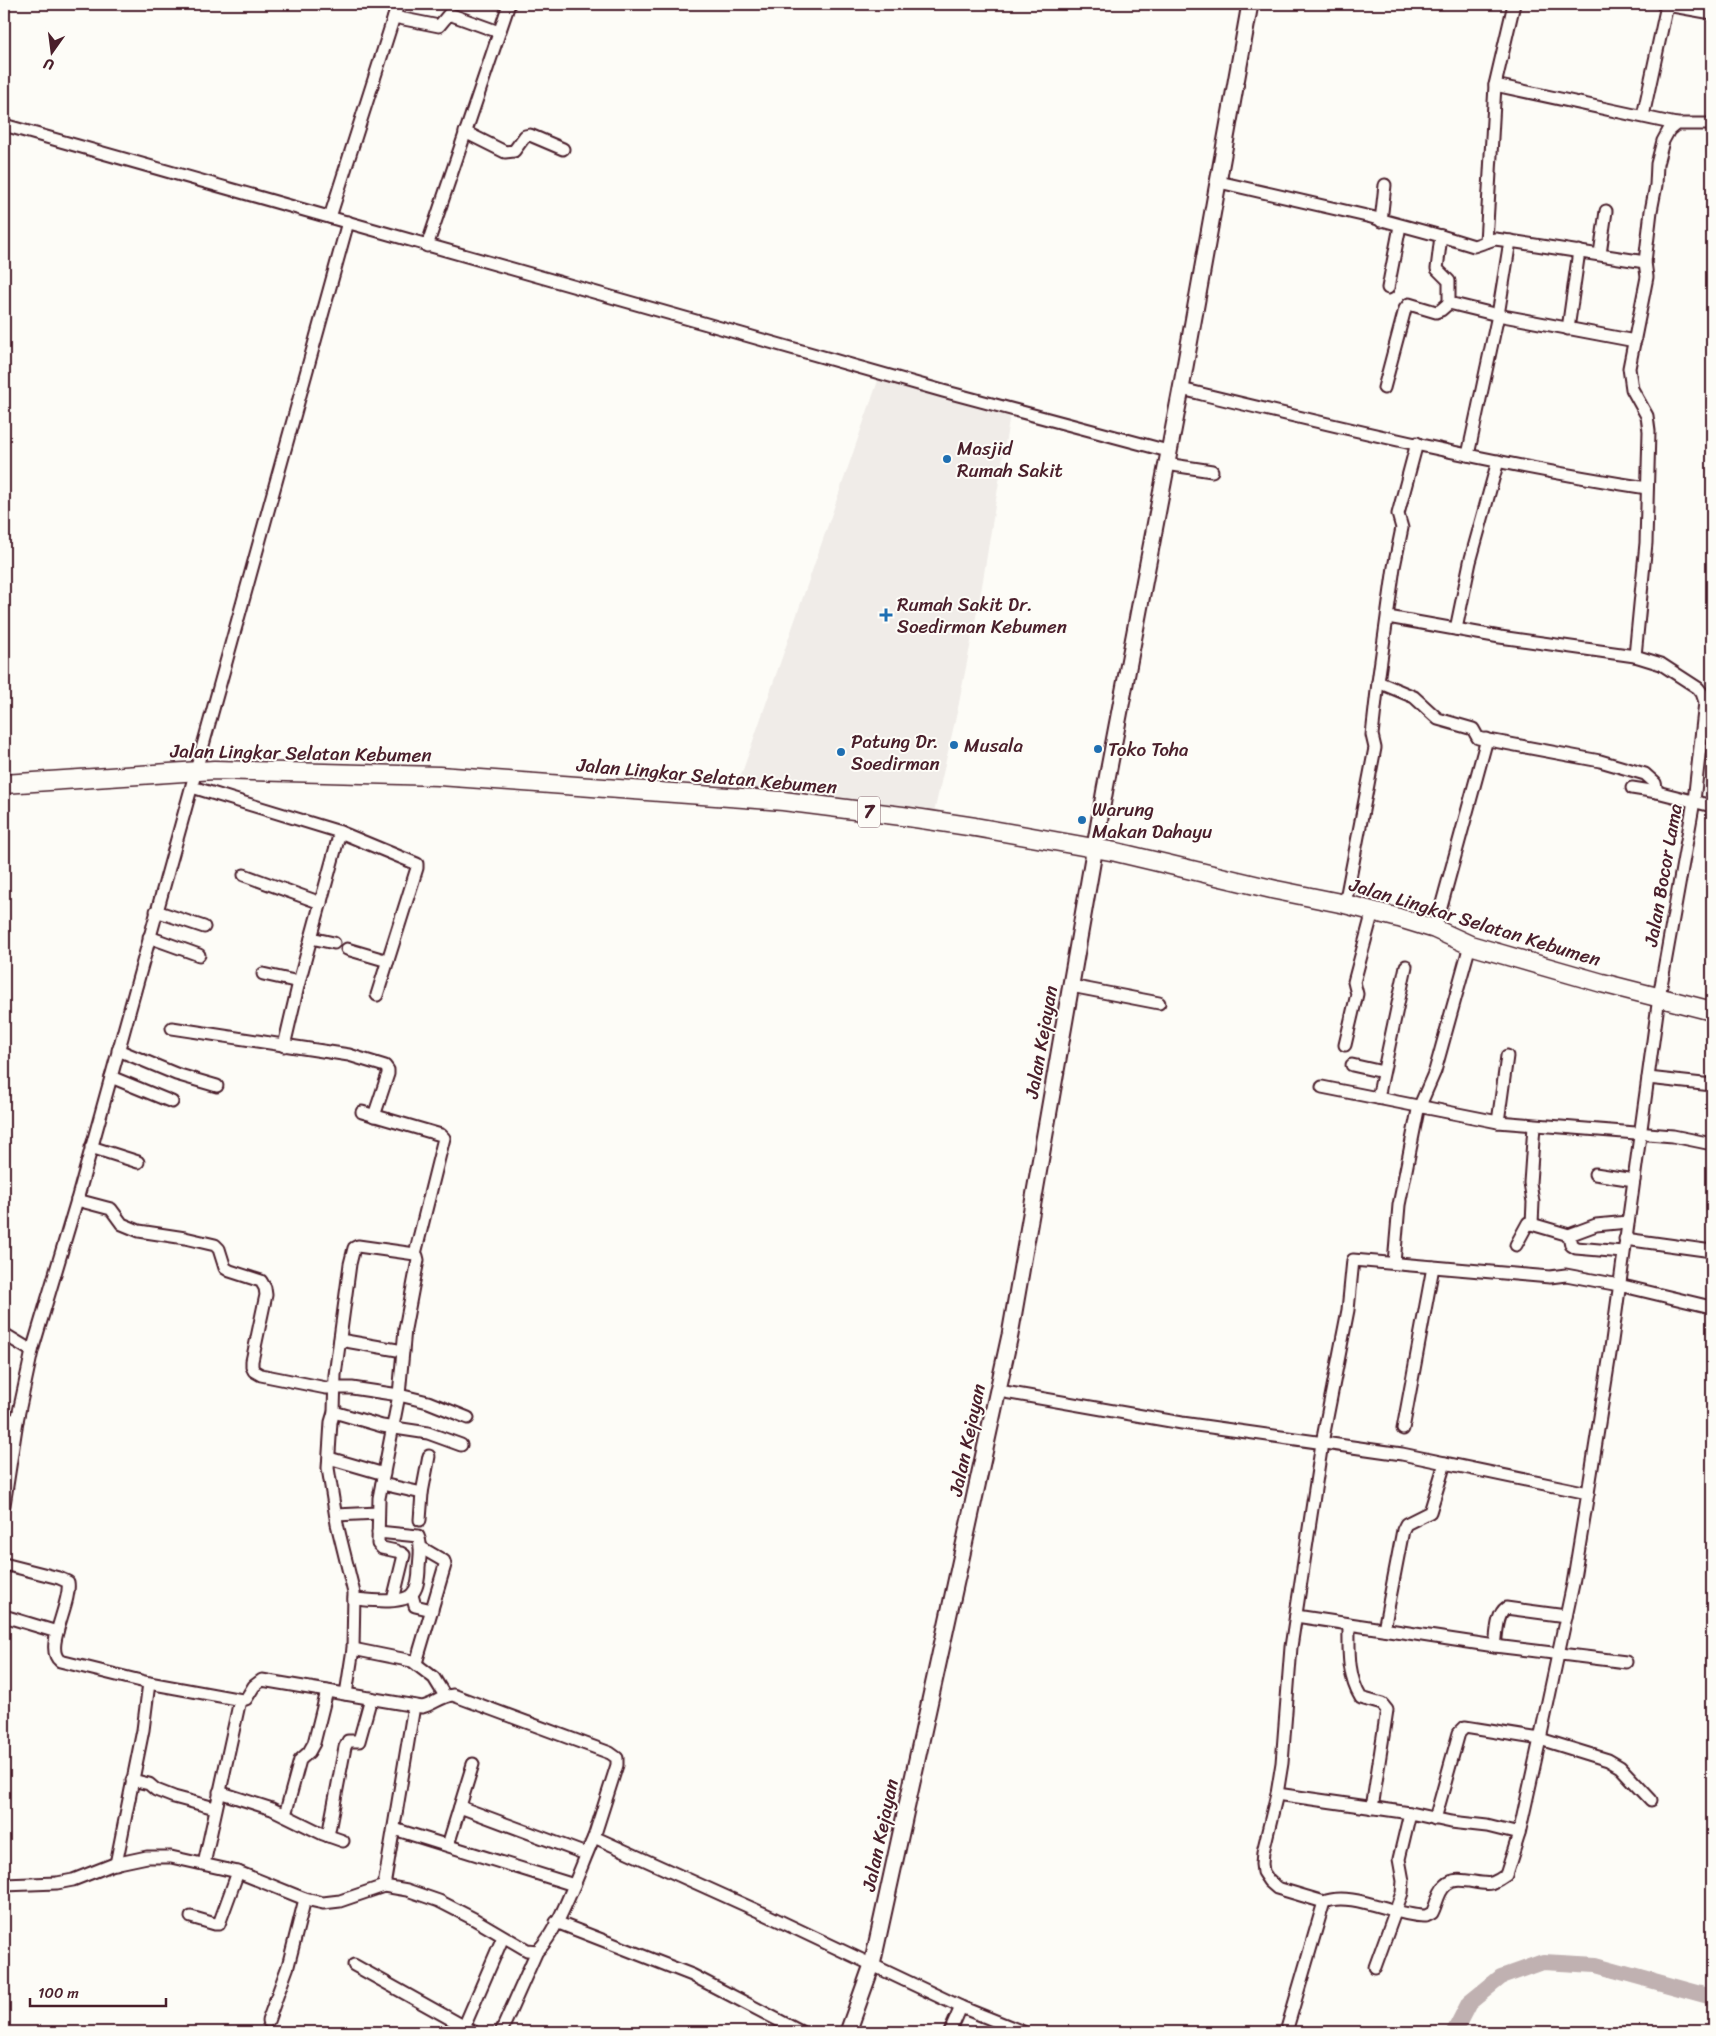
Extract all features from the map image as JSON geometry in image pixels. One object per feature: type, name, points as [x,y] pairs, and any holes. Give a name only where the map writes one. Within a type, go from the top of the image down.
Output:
[{"type":"highway","name":"Jalan Lingkar Selatan Kebumen","points":[[4,784],[194,779],[439,776],[783,801],[975,827],[1096,848],[1345,904],[1435,929],[1470,945],[1602,983],[1712,1011]]},
{"type":"main road","name":"Jalan Kejayan","points":[[848,2032],[872,1965],[999,1391],[1250,4]]},
{"type":"street","points":[[330,218],[398,4]]},
{"type":"street","points":[[427,246],[509,4]]},
{"type":"street","points":[[1486,242],[1495,85],[1514,4]]},
{"type":"street","points":[[1643,116],[1665,4],[1710,10]]},
{"type":"street","points":[[394,16],[439,26],[449,14],[499,32]]},
{"type":"street","points":[[1495,85],[1676,124],[1712,124]]},
{"type":"street","points":[[1388,616],[1500,637],[1635,656],[1646,543],[1649,431],[1648,416],[1632,389],[1629,368],[1646,277],[1645,262],[1660,154],[1663,141],[1669,130],[1676,124]]},
{"type":"street","points":[[4,125],[943,391],[1212,471]]},
{"type":"street","points":[[465,132],[505,152],[514,151],[524,136],[530,135],[563,149]]},
{"type":"street","points":[[1219,182],[1381,220],[1474,246],[1495,239],[1645,262]]},
{"type":"street","points":[[1381,220],[1385,185]]},
{"type":"street","points":[[1600,254],[1606,211]]},
{"type":"street","points":[[4,1504],[17,1421],[32,1351],[77,1200],[348,222]]},
{"type":"street","points":[[1388,288],[1400,226]]},
{"type":"street","points":[[1441,236],[1437,269],[1449,281],[1455,304]]},
{"type":"street","points":[[1468,455],[1498,315],[1510,241]]},
{"type":"street","points":[[1568,329],[1579,251]]},
{"type":"street","points":[[1384,388],[1407,306],[1413,304],[1436,312],[1441,310],[1445,304],[1455,304],[1498,315],[1635,341]]},
{"type":"street","points":[[1181,389],[1368,434],[1551,473],[1647,488]]},
{"type":"street","points":[[1345,904],[1375,748],[1373,730],[1378,682],[1394,566],[1402,528],[1398,514],[1416,443]]},
{"type":"street","points":[[1456,629],[1470,562],[1498,461]]},
{"type":"street","name":"Jalan Bocor Lama","points":[[1395,1911],[1426,1916],[1432,1913],[1439,1895],[1445,1885],[1450,1882],[1486,1883],[1501,1879],[1506,1875],[1519,1834],[1566,1616],[1588,1493],[1641,1133],[1659,996],[1694,801],[1705,702],[1698,688],[1661,664],[1635,656]]},
{"type":"street","points":[[1378,682],[1414,697],[1438,719],[1473,729],[1478,738],[1592,759],[1645,774],[1655,783],[1657,792]]},
{"type":"street","points":[[1435,929],[1487,739]]},
{"type":"street","points":[[194,779],[340,832],[414,862],[418,866],[377,996]]},
{"type":"street","points":[[1632,788],[1657,792],[1712,806]]},
{"type":"street","points":[[284,1046],[298,982],[340,832]]},
{"type":"street","points":[[244,875],[320,904]]},
{"type":"street","points":[[156,911],[204,927]]},
{"type":"street","points":[[1345,1045],[1357,994],[1354,982],[1373,911]]},
{"type":"street","points":[[149,937],[199,955]]},
{"type":"street","points":[[311,938],[334,943]]},
{"type":"street","points":[[1394,1263],[1399,1205],[1419,1107],[1434,1071],[1470,945]]},
{"type":"street","points":[[348,949],[388,961]]},
{"type":"street","points":[[1378,1098],[1406,966]]},
{"type":"street","points":[[263,974],[298,982]]},
{"type":"street","points":[[1071,986],[1159,1004]]},
{"type":"street","points":[[172,1028],[228,1037],[250,1038],[284,1046],[349,1055],[387,1068],[388,1074],[374,1116]]},
{"type":"street","points":[[118,1050],[176,1074],[217,1086]]},
{"type":"street","points":[[1498,1122],[1507,1056]]},
{"type":"street","points":[[1352,1065],[1384,1072]]},
{"type":"street","points":[[111,1077],[172,1102]]},
{"type":"street","points":[[1648,1078],[1712,1084]]},
{"type":"street","points":[[1322,1087],[1498,1122],[1673,1136],[1712,1144]]},
{"type":"street","points":[[362,1112],[441,1135],[444,1138],[415,1254],[418,1260],[405,1329],[400,1396],[378,1513],[380,1546],[404,1555],[393,1600]]},
{"type":"street","points":[[1532,1224],[1533,1202],[1530,1183],[1534,1126]]},
{"type":"street","points":[[91,1147],[138,1162]]},
{"type":"street","points":[[1595,1174],[1634,1180]]},
{"type":"street","points":[[77,1200],[111,1209],[126,1227],[215,1245],[219,1249],[225,1268],[261,1280],[265,1288],[262,1318],[252,1361],[254,1371],[261,1375],[326,1388],[352,1388],[400,1396],[428,1402],[468,1418]]},
{"type":"street","points":[[1516,1245],[1526,1224],[1569,1235],[1596,1225],[1628,1222]]},
{"type":"street","points":[[1569,1235],[1571,1244],[1576,1248],[1623,1252]]},
{"type":"street","points":[[1625,1239],[1712,1251]]},
{"type":"street","points":[[346,1694],[353,1649],[354,1598],[328,1468],[331,1422],[334,1412],[334,1387],[350,1264],[354,1248],[358,1246],[415,1254]]},
{"type":"street","points":[[1395,1911],[1344,1900],[1335,1899],[1324,1902],[1277,1888],[1269,1881],[1264,1872],[1263,1852],[1277,1794],[1286,1729],[1291,1647],[1322,1443],[1348,1314],[1351,1266],[1357,1259],[1550,1277],[1566,1276],[1619,1285],[1711,1307]]},
{"type":"street","points":[[1402,1429],[1433,1267]]},
{"type":"street","points":[[4,1335],[32,1351]]},
{"type":"street","points":[[340,1340],[403,1351]]},
{"type":"street","points":[[999,1391],[1182,1423],[1402,1454],[1588,1493]]},
{"type":"street","points":[[334,1412],[373,1424],[428,1433],[461,1445]]},
{"type":"street","points":[[4,1418],[17,1421]]},
{"type":"street","points":[[420,1520],[422,1493],[429,1456]]},
{"type":"street","points":[[329,1458],[422,1493]]},
{"type":"street","points":[[1384,1629],[1403,1530],[1406,1524],[1430,1512],[1445,1464]]},
{"type":"street","points":[[336,1515],[378,1513]]},
{"type":"street","points":[[378,1532],[418,1536],[420,1547],[419,1574],[412,1595],[415,1606],[432,1610]]},
{"type":"street","points":[[416,1663],[445,1568],[444,1561],[420,1547]]},
{"type":"street","points":[[4,1564],[68,1582],[66,1603],[54,1650],[56,1657],[60,1661],[149,1683],[240,1700],[246,1700],[254,1686],[262,1680],[414,1706],[429,1705],[445,1696],[461,1697],[610,1752],[617,1758],[617,1765],[594,1837],[574,1885],[544,1945],[537,1951],[501,2032]]},
{"type":"street","points":[[400,1570],[419,1574]]},
{"type":"street","points":[[354,1598],[393,1600],[412,1595]]},
{"type":"street","points":[[1495,1646],[1502,1611],[1506,1608],[1566,1616]]},
{"type":"street","points":[[1296,1616],[1495,1646],[1626,1662]]},
{"type":"street","points":[[4,1619],[58,1632]]},
{"type":"street","points":[[1349,1624],[1349,1661],[1352,1679],[1357,1692],[1361,1698],[1382,1704],[1387,1710],[1372,1808]]},
{"type":"street","points":[[353,1649],[416,1663],[434,1678],[445,1696]]},
{"type":"street","points":[[116,1864],[143,1730],[149,1683]]},
{"type":"street","points":[[285,1815],[300,1760],[309,1752],[314,1744],[327,1691]]},
{"type":"street","points":[[328,1836],[347,1743],[359,1741],[371,1698]]},
{"type":"street","points":[[204,1864],[240,1700]]},
{"type":"street","points":[[384,1886],[414,1706]]},
{"type":"street","points":[[1435,1820],[1459,1733],[1464,1727],[1540,1739],[1608,1760],[1620,1767],[1651,1800]]},
{"type":"street","points":[[448,1846],[473,1764]]},
{"type":"street","points":[[132,1780],[149,1784],[156,1790],[180,1799],[215,1808]]},
{"type":"street","points":[[219,1792],[285,1815],[328,1836],[343,1841]]},
{"type":"street","points":[[1277,1794],[1410,1813],[1435,1820],[1487,1826],[1519,1834]]},
{"type":"street","points":[[460,1807],[586,1854]]},
{"type":"street","points":[[1375,1967],[1403,1887],[1399,1858],[1410,1813]]},
{"type":"street","points":[[394,1829],[574,1885]]},
{"type":"street","points":[[594,1837],[961,2007],[1023,2032]]},
{"type":"street","points":[[4,1885],[57,1883],[73,1880],[116,1864],[147,1857],[161,1857],[238,1872],[305,1899],[323,1903],[340,1901],[384,1886],[407,1890],[439,1901],[527,1950],[537,1951]]},
{"type":"street","points":[[191,1917],[219,1924],[238,1872]]},
{"type":"street","points":[[268,2021],[288,1966],[305,1899]]},
{"type":"street","points":[[1286,2032],[1324,1902]]},
{"type":"street","points":[[556,1922],[692,1975],[801,2032]]},
{"type":"street","points":[[354,1965],[469,2030],[503,1936]]},
{"type":"street","points":[[950,2032],[961,2007]]},
{"type":"shaded area","name":"Rumah Sakit Dr. Soedirman Kebumen","points":[[880,375],[1010,414],[982,586],[958,708],[933,817],[735,793]]},
{"type":"waterway","points":[[1454,2032],[1469,2003],[1501,1977],[1543,1962],[1596,1965],[1712,1997]]},
{"type":"place","name":"Masjid Rumah Sakit","points":[[947,459]]},
{"type":"place","name":"Rumah Sakit Dr. Soedirman Kebumen","points":[[886,615]]},
{"type":"place","name":"Musala","points":[[954,745]]},
{"type":"place","name":"Toko Toha","points":[[1098,749]]},
{"type":"place","name":"Patung Dr. Soedirman","points":[[841,752]]},
{"type":"place","name":"Warung Makan Dahayu","points":[[1082,820]]}]
